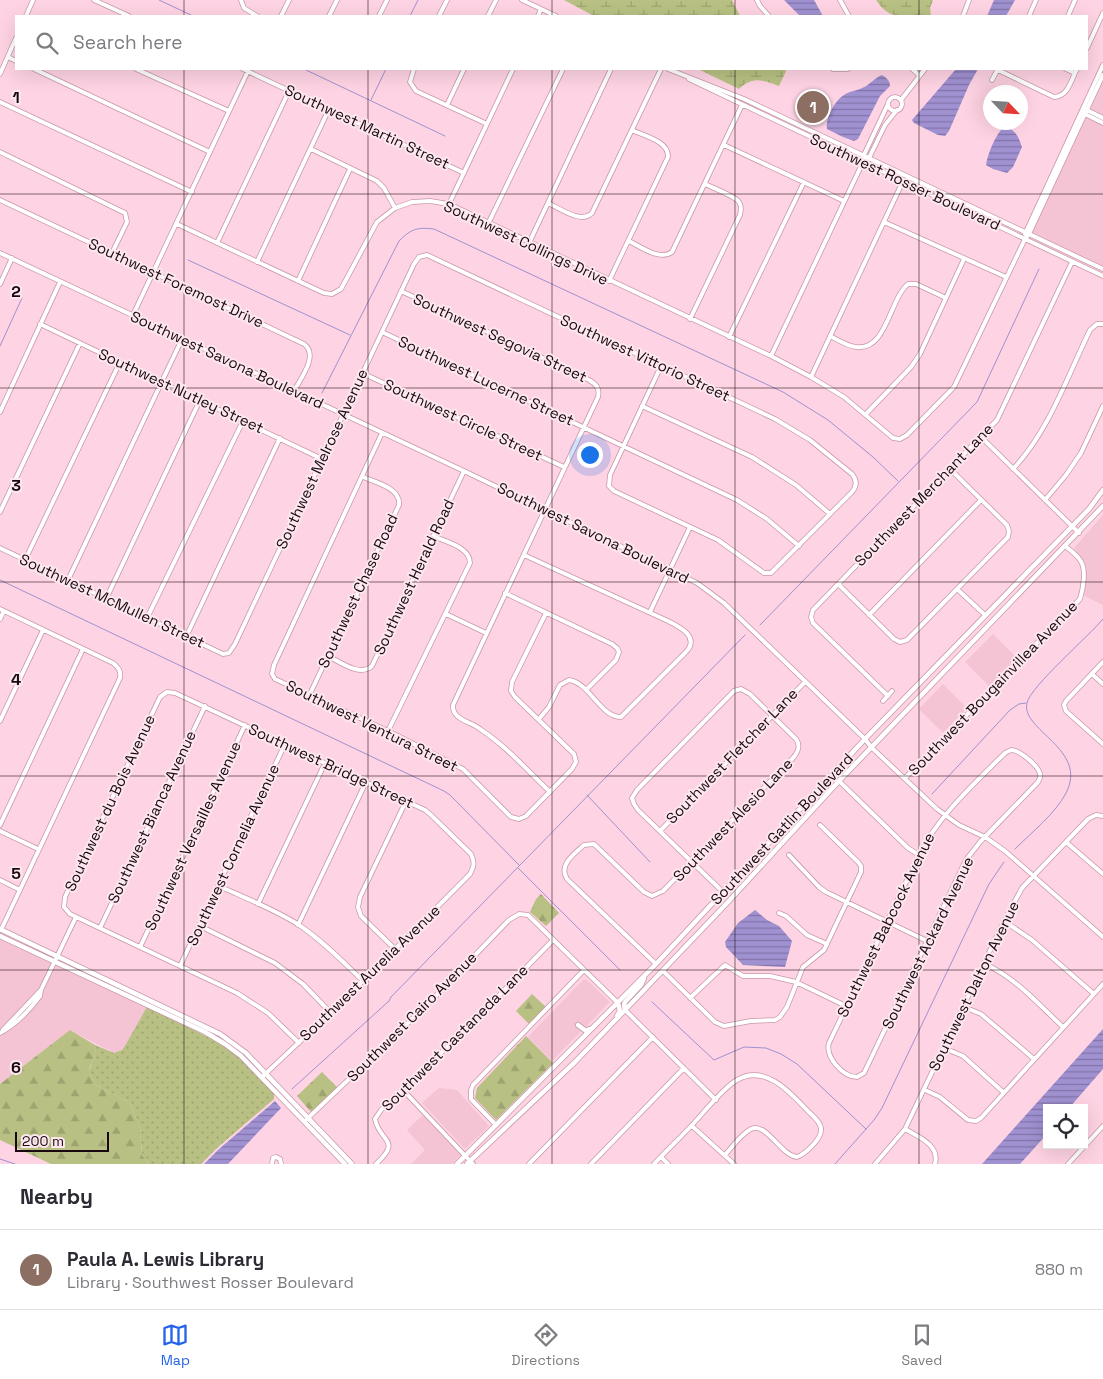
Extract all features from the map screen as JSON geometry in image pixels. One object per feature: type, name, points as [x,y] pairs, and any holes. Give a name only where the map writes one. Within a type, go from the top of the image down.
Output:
[{"type":"main road","name":"Southwest Gatlin Boulevard","points":[[457,1164],[656,964],[724,893],[865,738],[1089,509],[1103,490]]},
{"type":"main road","name":"Southwest Gatlin Boulevard","points":[[470,1163],[626,1010],[839,781],[1103,506]]},
{"type":"main road","points":[[0,930],[225,1044],[264,1075]]},
{"type":"main road","points":[[0,936],[57,959],[220,1034],[246,1052],[264,1075],[345,1164]]},
{"type":"main road","points":[[626,1010],[624,1002],[641,985],[646,974]]},
{"type":"main road","points":[[138,1001],[150,1001]]},
{"type":"main road","points":[[600,1036],[603,1030],[619,1013],[618,1003]]},
{"type":"main road","points":[[584,1037],[584,1033],[578,1025],[587,1031],[604,1014],[611,1010]]},
{"type":"main road","points":[[306,1120],[352,1164]]},
{"type":"street","points":[[26,15],[33,0]]},
{"type":"street","points":[[94,0],[127,15]]},
{"type":"street","points":[[241,0],[244,8],[255,15]]},
{"type":"street","points":[[282,15],[289,0]]},
{"type":"street","points":[[330,15],[337,0]]},
{"type":"street","points":[[380,15],[387,0]]},
{"type":"street","points":[[440,15],[447,0]]},
{"type":"street","points":[[488,15],[496,0]]},
{"type":"street","points":[[522,0],[554,15]]},
{"type":"street","points":[[757,0],[768,15]]},
{"type":"street","points":[[840,0],[849,15]]},
{"type":"street","points":[[963,15],[969,0]]},
{"type":"street","points":[[1029,15],[1036,0]]},
{"type":"street","points":[[1068,15],[1075,0]]},
{"type":"street","points":[[538,15],[541,9]]},
{"type":"street","points":[[1088,46],[1103,13]]},
{"type":"street","points":[[0,74],[15,40]]},
{"type":"street","points":[[8,57],[15,60]]},
{"type":"street","points":[[884,222],[1006,278],[1084,111],[1103,65]]},
{"type":"street","points":[[36,70],[210,152]]},
{"type":"street","points":[[138,70],[230,111]]},
{"type":"street","points":[[414,70],[410,82],[416,91],[487,124]]},
{"type":"street","points":[[447,106],[464,70]]},
{"type":"street","points":[[449,204],[513,70]]},
{"type":"street","points":[[488,224],[563,70]]},
{"type":"street","points":[[529,243],[611,70]]},
{"type":"street","points":[[548,203],[580,217],[590,215],[595,210],[661,70]]},
{"type":"street","name":"Southwest Rosser Boulevard","points":[[670,70],[730,93],[1103,269]]},
{"type":"street","points":[[913,70],[919,75]]},
{"type":"street","points":[[899,99],[924,70]]},
{"type":"street","points":[[992,80],[997,70]]},
{"type":"street","points":[[1000,70],[1054,97],[1059,97],[1066,92],[1076,71]]},
{"type":"street","points":[[133,315],[248,71]]},
{"type":"street","name":"Southwest Martin Street","points":[[248,71],[464,173]]},
{"type":"street","name":"Southwest Rosser Boulevard","points":[[680,74],[1103,276]]},
{"type":"street","points":[[1084,111],[1103,75]]},
{"type":"street","points":[[216,243],[288,91]]},
{"type":"street","points":[[771,356],[863,162],[863,156],[888,104],[891,98],[899,99]]},
{"type":"street","points":[[863,162],[869,158],[884,125],[901,107],[899,99]]},
{"type":"street","points":[[0,102],[192,192]]},
{"type":"street","points":[[888,104],[891,109],[897,110]]},
{"type":"street","points":[[629,241],[659,255],[670,254],[742,105]]},
{"type":"street","points":[[257,262],[329,109]]},
{"type":"street","points":[[1084,111],[1103,118]]},
{"type":"street","points":[[1084,111],[1103,122]]},
{"type":"street","points":[[609,281],[668,155],[666,148],[660,143],[632,130]]},
{"type":"street","points":[[724,145],[844,201]]},
{"type":"street","points":[[310,149],[380,183],[395,208]]},
{"type":"street","points":[[0,152],[125,213],[127,222],[112,253]]},
{"type":"street","points":[[298,281],[350,169]]},
{"type":"street","points":[[811,377],[903,181]]},
{"type":"street","points":[[729,337],[804,182]]},
{"type":"street","points":[[690,319],[740,215],[741,209],[740,203],[737,200],[705,184]]},
{"type":"street","name":"Southwest Foremost Drive","points":[[0,200],[306,346],[310,353],[309,360],[294,391]]},
{"type":"street","name":"Southwest Collings Drive","points":[[177,224],[324,293],[332,294],[341,289],[378,222],[395,208],[418,201],[449,204],[771,356],[844,397],[895,438],[900,439],[907,435],[954,387],[1006,278]]},
{"type":"street","name":"Southwest Savona Boulevard","points":[[0,253],[698,583],[714,594],[865,738],[871,748],[945,816],[986,837],[1005,851],[1103,937]]},
{"type":"street","name":"Southwest Vittorio Street","points":[[417,259],[427,255],[433,257],[791,428],[826,452],[852,474],[855,479],[856,487],[830,514]]},
{"type":"street","points":[[0,284],[12,258]]},
{"type":"street","name":"Southwest Melrose Avenue","points":[[223,654],[228,653],[235,644],[342,414],[417,259]]},
{"type":"street","points":[[866,414],[911,367],[920,354],[964,259]]},
{"type":"street","name":"Southwest Merchant Lane","points":[[888,696],[813,623],[811,617],[813,610],[981,438],[1000,414],[1072,262]]},
{"type":"street","points":[[0,412],[60,282]]},
{"type":"street","points":[[830,336],[857,347],[867,346],[881,334],[899,294],[908,284],[916,284],[946,298]]},
{"type":"street","name":"Southwest Segovia Street","points":[[401,291],[589,380],[597,386],[599,392],[583,427]]},
{"type":"street","name":"Southwest Nutley Street","points":[[40,324],[322,459]]},
{"type":"street","points":[[1013,469],[1028,452],[1042,430],[1093,326],[1103,324]]},
{"type":"street","name":"Southwest Lucerne Street","points":[[382,332],[746,505],[767,519],[799,546]]},
{"type":"street","points":[[68,580],[182,339]]},
{"type":"street","points":[[0,512],[80,343]]},
{"type":"street","points":[[25,560],[120,362]]},
{"type":"street","points":[[642,406],[752,457],[796,485],[830,514],[774,572],[768,574],[718,540],[614,491],[609,484],[610,475],[624,446],[642,406],[661,366]]},
{"type":"street","name":"Southwest Circle Street","points":[[362,373],[564,467]]},
{"type":"street","points":[[106,599],[200,400]]},
{"type":"street","points":[[1045,500],[1081,453],[1103,406]]},
{"type":"street","points":[[147,618],[243,421]]},
{"type":"street","points":[[546,613],[512,682],[511,688],[513,694],[574,754],[576,759],[574,766],[550,792],[499,743],[478,727],[456,716],[453,710],[454,701],[583,427]]},
{"type":"street","points":[[363,477],[382,433]]},
{"type":"street","points":[[186,637],[280,438]]},
{"type":"street","points":[[981,438],[1079,533]]},
{"type":"street","points":[[838,584],[894,639],[900,642],[908,640],[1008,537],[1007,525],[950,469]]},
{"type":"street","name":"Southwest Herald Road","points":[[328,656],[358,670],[367,670],[372,666],[464,471]]},
{"type":"street","name":"Southwest Ventura Street","points":[[363,477],[274,665],[272,674],[278,681],[388,731],[463,769],[514,819],[521,819],[526,816],[550,792]]},
{"type":"street","name":"Southwest Chase Road","points":[[309,696],[399,502],[396,493],[363,477]]},
{"type":"street","points":[[869,615],[981,500]]},
{"type":"street","points":[[650,612],[690,527]]},
{"type":"street","points":[[388,731],[446,614],[470,558],[465,550],[434,536]]},
{"type":"street","name":"Southwest Bougainvillea Avenue","points":[[904,778],[1080,599],[1084,569],[1081,560],[1065,546]]},
{"type":"street","name":"Southwest McMullen Street","points":[[0,548],[223,654]]},
{"type":"street","points":[[524,555],[675,624],[688,634],[691,641],[689,648],[625,715],[619,717],[612,715],[586,690],[574,681],[566,680],[558,688],[549,707],[539,719]]},
{"type":"street","points":[[957,589],[985,615]]},
{"type":"street","points":[[505,593],[612,644],[618,650],[616,660],[586,690]]},
{"type":"street","points":[[0,618],[2,610],[113,663],[120,669],[120,678],[0,930]]},
{"type":"street","points":[[446,614],[486,633]]},
{"type":"street","points":[[0,721],[44,630]]},
{"type":"street","points":[[0,825],[83,649]]},
{"type":"street","points":[[1103,662],[1066,701],[1064,707],[1066,711],[1103,744]]},
{"type":"street","points":[[1092,674],[1103,684]]},
{"type":"street","name":"Southwest Fletcher Lane","points":[[660,831],[805,682]]},
{"type":"street","points":[[724,893],[635,807],[632,800],[637,790],[736,689],[747,692],[772,715]]},
{"type":"street","points":[[883,701],[892,691]]},
{"type":"street","name":"Southwest Bridge Street","points":[[167,692],[175,692],[406,801],[431,815],[471,854],[474,866]]},
{"type":"street","name":"Southwest du Bois Avenue","points":[[76,917],[70,914],[64,907],[65,897],[160,697],[167,692]]},
{"type":"street","name":"Southwest Bianca Avenue","points":[[100,928],[205,706]]},
{"type":"street","name":"Southwest Alesio Lane","points":[[656,964],[567,879],[564,867],[576,852],[586,844],[594,844],[644,892],[652,896],[663,891],[798,751],[799,746],[796,739],[772,715]]},
{"type":"street","name":"Southwest Versailles Avenue","points":[[140,947],[245,725]]},
{"type":"street","name":"Southwest Cornelia Avenue","points":[[180,966],[285,744]]},
{"type":"street","name":"Southwest Babcock Avenue","points":[[827,1050],[828,1043],[927,838],[945,816],[1005,753],[1014,750],[1020,752],[1038,769],[1040,776]]},
{"type":"street","points":[[258,904],[325,763]]},
{"type":"street","name":"Southwest Ackard Avenue","points":[[827,1050],[830,1057],[849,1076],[858,1077],[864,1073],[966,860],[1037,784],[1040,776]]},
{"type":"street","points":[[839,781],[908,848],[919,855]]},
{"type":"street","points":[[298,925],[366,782]]},
{"type":"street","points":[[396,950],[361,916],[358,907],[360,897],[406,801]]},
{"type":"street","name":"Southwest Dalton Avenue","points":[[875,1164],[905,1129],[1004,921],[1022,888],[1088,819],[1096,814],[1103,816]]},
{"type":"street","points":[[663,971],[715,1022],[724,1026],[751,1020],[775,1020],[780,1017],[787,1007],[803,967],[821,953],[827,944],[860,875],[861,866],[820,825]]},
{"type":"street","points":[[0,831],[38,850]]},
{"type":"street","points":[[1066,842],[1103,874]]},
{"type":"street","points":[[789,855],[819,887],[927,941]]},
{"type":"street","name":"Southwest Aurelia Avenue","points":[[264,1075],[396,950],[470,874],[474,866]]},
{"type":"street","points":[[0,880],[20,890]]},
{"type":"street","points":[[219,886],[298,925],[326,946],[363,981]]},
{"type":"street","points":[[779,913],[786,916],[806,934],[827,944]]},
{"type":"street","name":"Southwest Cairo Avenue","points":[[306,1120],[428,1004],[509,920],[519,914],[528,915],[553,940]]},
{"type":"street","points":[[1,1032],[41,990],[76,917],[237,993],[258,1005],[299,1043]]},
{"type":"street","points":[[1004,921],[1021,931],[1094,994]]},
{"type":"street","points":[[200,926],[275,963],[303,984],[331,1013]]},
{"type":"street","points":[[553,940],[618,1003]]},
{"type":"street","name":"Southwest Castaneda Lane","points":[[376,1164],[386,1154],[389,1146],[387,1139],[376,1127],[375,1119],[381,1110],[474,1022],[553,940]]},
{"type":"street","points":[[984,964],[1010,978],[1063,1027]]},
{"type":"street","points":[[690,998],[725,965],[743,976],[770,976],[796,982],[846,1006]]},
{"type":"street","points":[[496,1125],[471,1098],[473,1085],[584,970]]},
{"type":"street","points":[[925,1090],[940,1097],[968,1120],[976,1121],[981,1118],[1103,984]]},
{"type":"street","points":[[964,1007],[981,1014],[1034,1059]]},
{"type":"street","points":[[626,1010],[716,1100]]},
{"type":"street","points":[[528,1164],[653,1037]]},
{"type":"street","points":[[944,1048],[962,1056],[1003,1092]]},
{"type":"street","points":[[591,1164],[684,1068]]},
{"type":"street","points":[[654,1164],[737,1080],[748,1076],[764,1076],[777,1082],[819,1124],[821,1130],[817,1139],[806,1151],[797,1157],[786,1153],[766,1132],[756,1128],[751,1129],[744,1135],[725,1155]]},
{"type":"street","points":[[403,1090],[470,1163]]},
{"type":"street","points":[[692,1126],[734,1164]]},
{"type":"street","points":[[1068,1164],[1103,1126]]},
{"type":"street","points":[[905,1129],[928,1143],[934,1150],[935,1164]]},
{"type":"street","points":[[272,1164],[273,1158],[276,1157],[280,1159],[281,1164]]},
{"type":"street","points":[[661,1157],[668,1164]]},
{"type":"shaded area","points":[[784,0],[814,0],[822,15],[799,15]]},
{"type":"shaded area","points":[[994,0],[1015,0],[1007,15],[987,15]]},
{"type":"shaded area","points":[[955,70],[977,70],[945,136],[938,135],[914,123],[912,120]]},
{"type":"shaded area","points":[[882,75],[888,80],[890,86],[880,96],[858,139],[854,141],[827,129],[829,115],[841,97],[865,87]]},
{"type":"shaded area","points":[[1103,79],[1103,116],[1089,109]]},
{"type":"shaded area","points":[[1086,116],[1103,124],[1103,267],[1031,234]]},
{"type":"shaded area","points":[[1001,130],[1011,130],[1016,134],[1022,147],[1013,167],[1007,173],[986,165]]},
{"type":"shaded area","points":[[1103,515],[1103,605],[1083,595],[1086,568],[1083,560],[1074,548]]},
{"type":"shaded area","points":[[993,634],[1017,658],[989,686],[965,662]]},
{"type":"shaded area","points":[[943,684],[967,708],[943,733],[919,709]]},
{"type":"shaded area","points":[[755,910],[767,920],[779,926],[792,941],[785,967],[743,965],[726,947],[725,942],[738,923]]},
{"type":"shaded area","points":[[0,935],[53,962],[39,989],[0,1031]]},
{"type":"shaded area","points":[[57,964],[147,1007],[144,1015],[122,1050],[114,1053],[70,1030],[0,1084],[0,1035],[20,1022],[35,1006],[42,996],[43,990]]},
{"type":"shaded area","points":[[583,980],[587,980],[610,1002],[552,1061],[528,1037]]},
{"type":"shaded area","points":[[1103,1029],[1103,1069],[1072,1104],[1043,1104],[1043,1138],[1020,1164],[982,1164]]},
{"type":"shaded area","points":[[439,1088],[457,1090],[489,1126],[465,1149],[422,1103]]},
{"type":"shaded area","points":[[275,1101],[281,1108],[228,1164],[204,1164],[218,1150]]},
{"type":"shaded area","points":[[423,1115],[461,1155],[452,1164],[411,1164],[425,1150],[407,1130]]},
{"type":"green space","points":[[564,0],[732,0],[740,15],[592,15]]},
{"type":"green space","points":[[876,0],[933,0],[930,8],[931,15],[893,15],[881,7]]},
{"type":"green space","points":[[700,70],[786,71],[779,86],[758,80],[749,82],[739,89]]},
{"type":"green space","points":[[541,894],[559,913],[546,926],[530,912],[536,899]]},
{"type":"green space","points":[[532,994],[546,1007],[530,1025],[516,1011]]},
{"type":"green space","points":[[147,1007],[224,1045],[240,1057],[274,1091],[274,1099],[201,1164],[149,1164],[142,1155],[140,1128],[130,1103],[94,1084],[89,1070],[94,1058],[95,1045],[114,1053],[122,1050]]},
{"type":"green space","points":[[70,1030],[95,1045],[94,1057],[89,1069],[94,1084],[130,1103],[140,1128],[142,1155],[149,1164],[51,1164],[0,1140],[0,1084]]},
{"type":"green space","points":[[526,1036],[553,1063],[496,1120],[475,1098],[477,1088]]},
{"type":"green space","points":[[322,1072],[338,1088],[311,1112],[297,1096]]},
{"type":"waterway","points":[[159,0],[191,15]]},
{"type":"waterway","points":[[410,15],[418,0]]},
{"type":"waterway","points":[[306,70],[445,136]]},
{"type":"waterway","points":[[371,100],[386,70]]},
{"type":"waterway","points":[[322,393],[399,241],[415,230],[423,228],[434,229],[783,392],[828,420],[873,457],[898,481]]},
{"type":"waterway","points":[[188,260],[350,335]]},
{"type":"waterway","points":[[760,625],[977,402],[1039,269]]},
{"type":"waterway","points":[[0,346],[22,298]]},
{"type":"waterway","points":[[0,580],[444,791],[519,865]]},
{"type":"waterway","points":[[1015,849],[1056,808],[1066,793],[1071,778],[1069,764],[1062,752],[1033,722],[1028,713],[1027,703],[1038,686],[1103,619]]},
{"type":"waterway","points":[[292,1089],[389,1001],[745,635]]},
{"type":"waterway","points":[[932,794],[1010,710],[1019,704],[1026,703]]},
{"type":"waterway","points":[[587,795],[650,862]]},
{"type":"waterway","points":[[835,1164],[874,1120],[882,1108],[989,884],[1004,862]]},
{"type":"waterway","points":[[518,868],[620,970]]},
{"type":"waterway","points":[[652,1002],[714,1060],[744,1047],[766,1048],[781,1054],[797,1064],[866,1129]]},
{"type":"waterway","points":[[0,1159],[15,1164]]},
{"type":"place","name":"Paula A. Lewis Library","points":[[813,107]]}]
